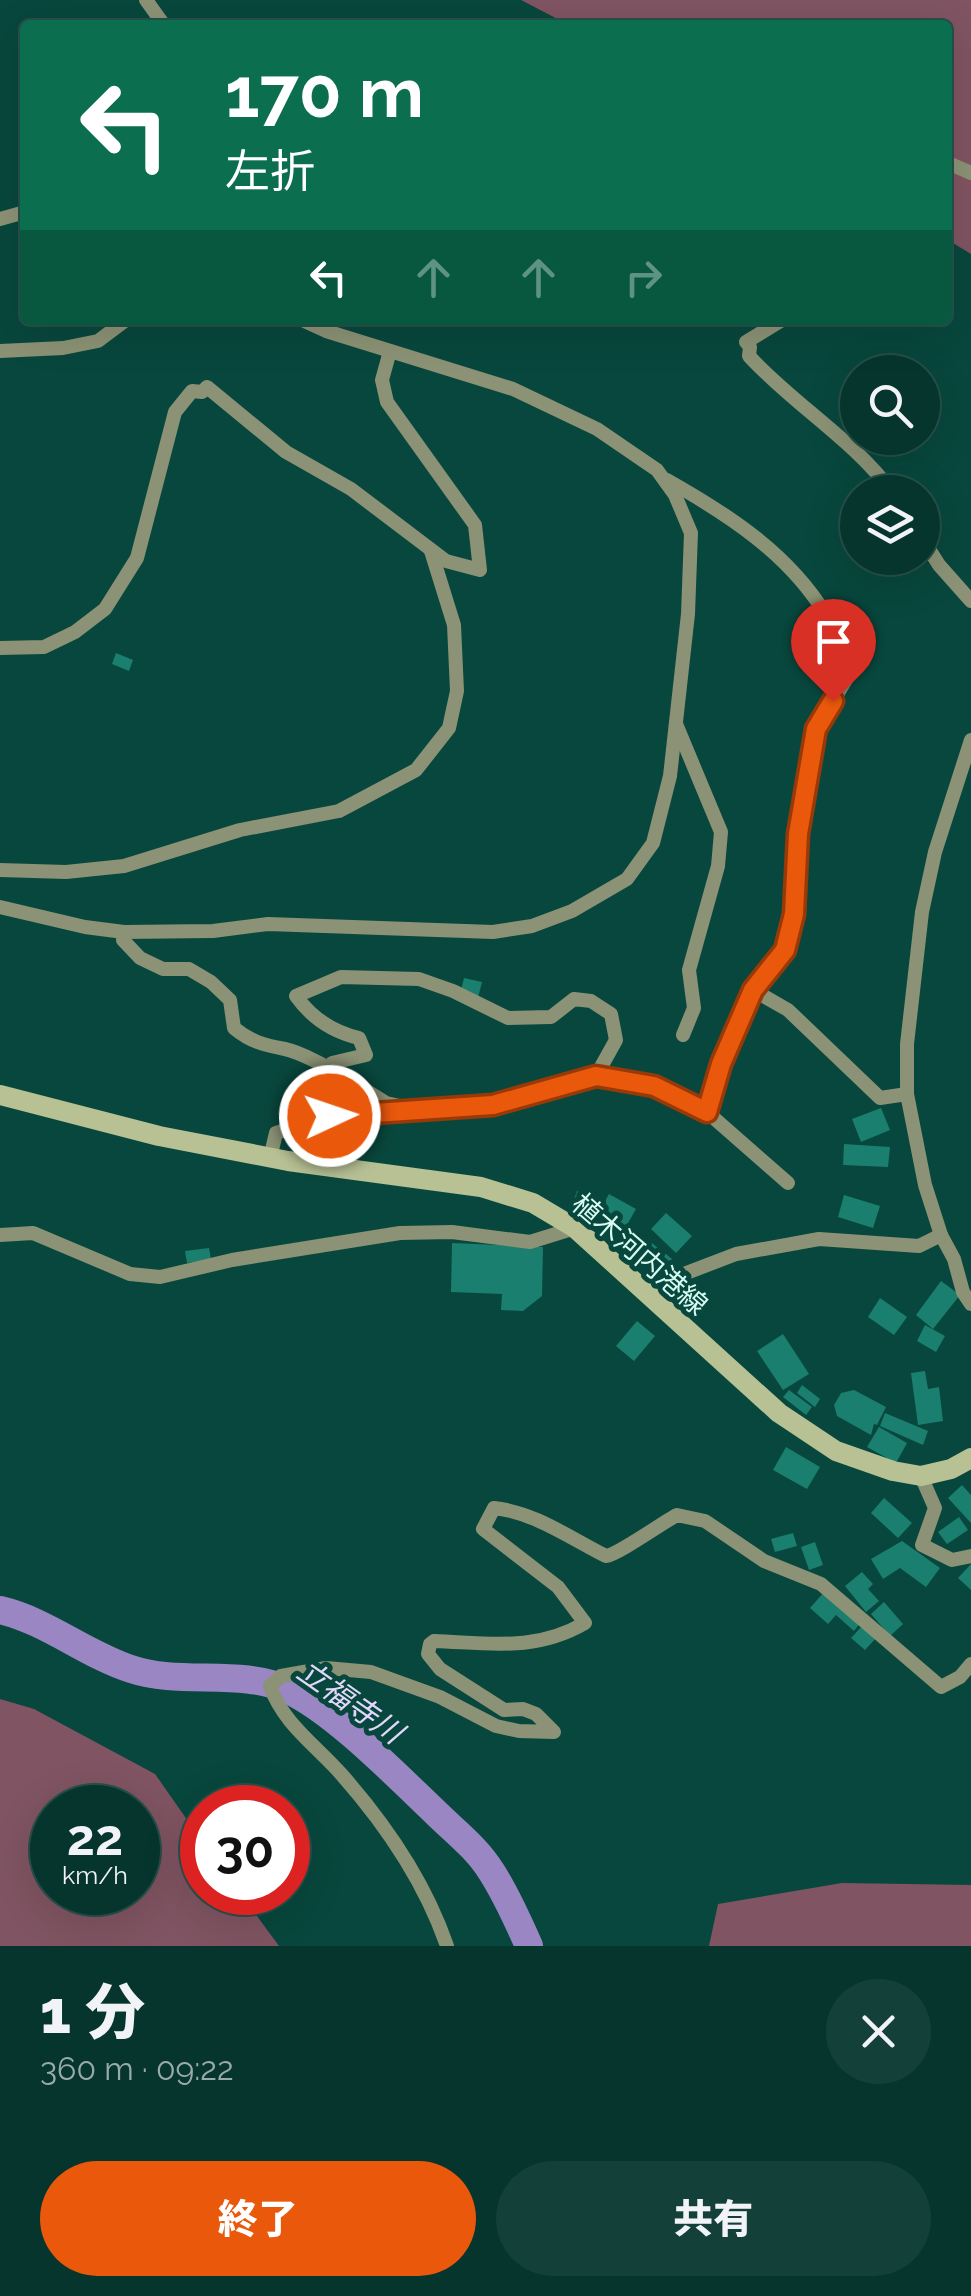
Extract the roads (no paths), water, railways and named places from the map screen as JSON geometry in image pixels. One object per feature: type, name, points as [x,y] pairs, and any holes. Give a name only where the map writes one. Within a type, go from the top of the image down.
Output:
[{"type":"main road","name":"植木河内港線","points":[[0,1095],[160,1136],[270,1158],[481,1187],[534,1203],[574,1228],[779,1413],[836,1451],[892,1471],[921,1476]]},
{"type":"main road","points":[[921,1476],[951,1469],[971,1458]]},
{"type":"street","points":[[0,351],[63,348],[98,340],[119,325]]},
{"type":"street","points":[[0,906],[85,928],[124,932],[212,931],[268,924],[492,932],[532,926],[572,911],[627,878],[653,843],[670,776],[688,614],[691,533],[675,494],[657,470],[596,429],[513,388],[316,325]]},
{"type":"street","points":[[774,325],[746,342],[749,356],[778,388],[844,440],[876,475]]},
{"type":"street","points":[[0,648],[44,647],[75,632],[105,609],[137,558],[175,412],[192,391],[207,388],[286,452],[351,488],[430,551],[446,561],[480,570],[476,525],[387,402],[382,380],[390,351]]},
{"type":"street","points":[[662,478],[710,504],[792,566],[829,618],[850,673],[816,729],[798,834],[794,914],[785,950],[753,990],[721,1064],[707,1112]]},
{"type":"street","points":[[0,870],[66,872],[124,866],[240,830],[340,811],[416,770],[449,728],[456,691],[454,625],[430,551]]},
{"type":"street","points":[[940,566],[971,601]]},
{"type":"street","points":[[676,723],[720,832],[718,866],[689,970],[694,1008],[684,1035]]},
{"type":"street","points":[[971,740],[935,852],[922,912],[907,1044],[907,1094],[925,1185],[941,1235],[954,1259],[962,1292],[971,1304]]},
{"type":"street","points":[[124,932],[123,940],[140,958],[163,968],[189,969],[212,982],[230,1000],[234,1028],[249,1040],[267,1048],[287,1049],[330,1068],[386,1103],[423,1111]]},
{"type":"street","points":[[330,1068],[332,1063],[366,1054],[359,1038],[340,1034],[306,1011],[296,996],[341,977],[419,979],[508,1018],[550,1017],[574,999],[591,1001],[611,1014],[616,1040],[596,1076]]},
{"type":"street","points":[[753,990],[788,1010],[880,1098],[907,1094]]},
{"type":"street","points":[[270,1158],[276,1133],[330,1116],[493,1105],[596,1076],[654,1086],[707,1112],[788,1183]]},
{"type":"street","points":[[0,1235],[33,1233],[130,1274],[160,1277],[232,1260],[400,1233],[452,1232],[530,1242],[574,1228]]},
{"type":"street","points":[[642,1290],[736,1254],[819,1239],[919,1246],[941,1235]]},
{"type":"street","points":[[921,1476],[935,1508],[922,1544],[952,1560],[971,1556]]},
{"type":"street","points":[[447,1946],[429,1899],[387,1830],[324,1754],[290,1724],[279,1710],[270,1686],[281,1676],[326,1668],[371,1672],[440,1698],[496,1726],[554,1732],[536,1714],[524,1709],[504,1710],[440,1669],[428,1654],[434,1640],[531,1644],[560,1638],[586,1623],[558,1588],[483,1530],[494,1508],[537,1520],[606,1556],[614,1556],[678,1515],[705,1521],[764,1561],[821,1584],[941,1687],[960,1677],[971,1664]]},
{"type":"waterway","name":"立福寺川","points":[[0,1610],[34,1622],[131,1669],[150,1674],[270,1683],[306,1700],[364,1745],[479,1854],[502,1889],[529,1946]]}]
